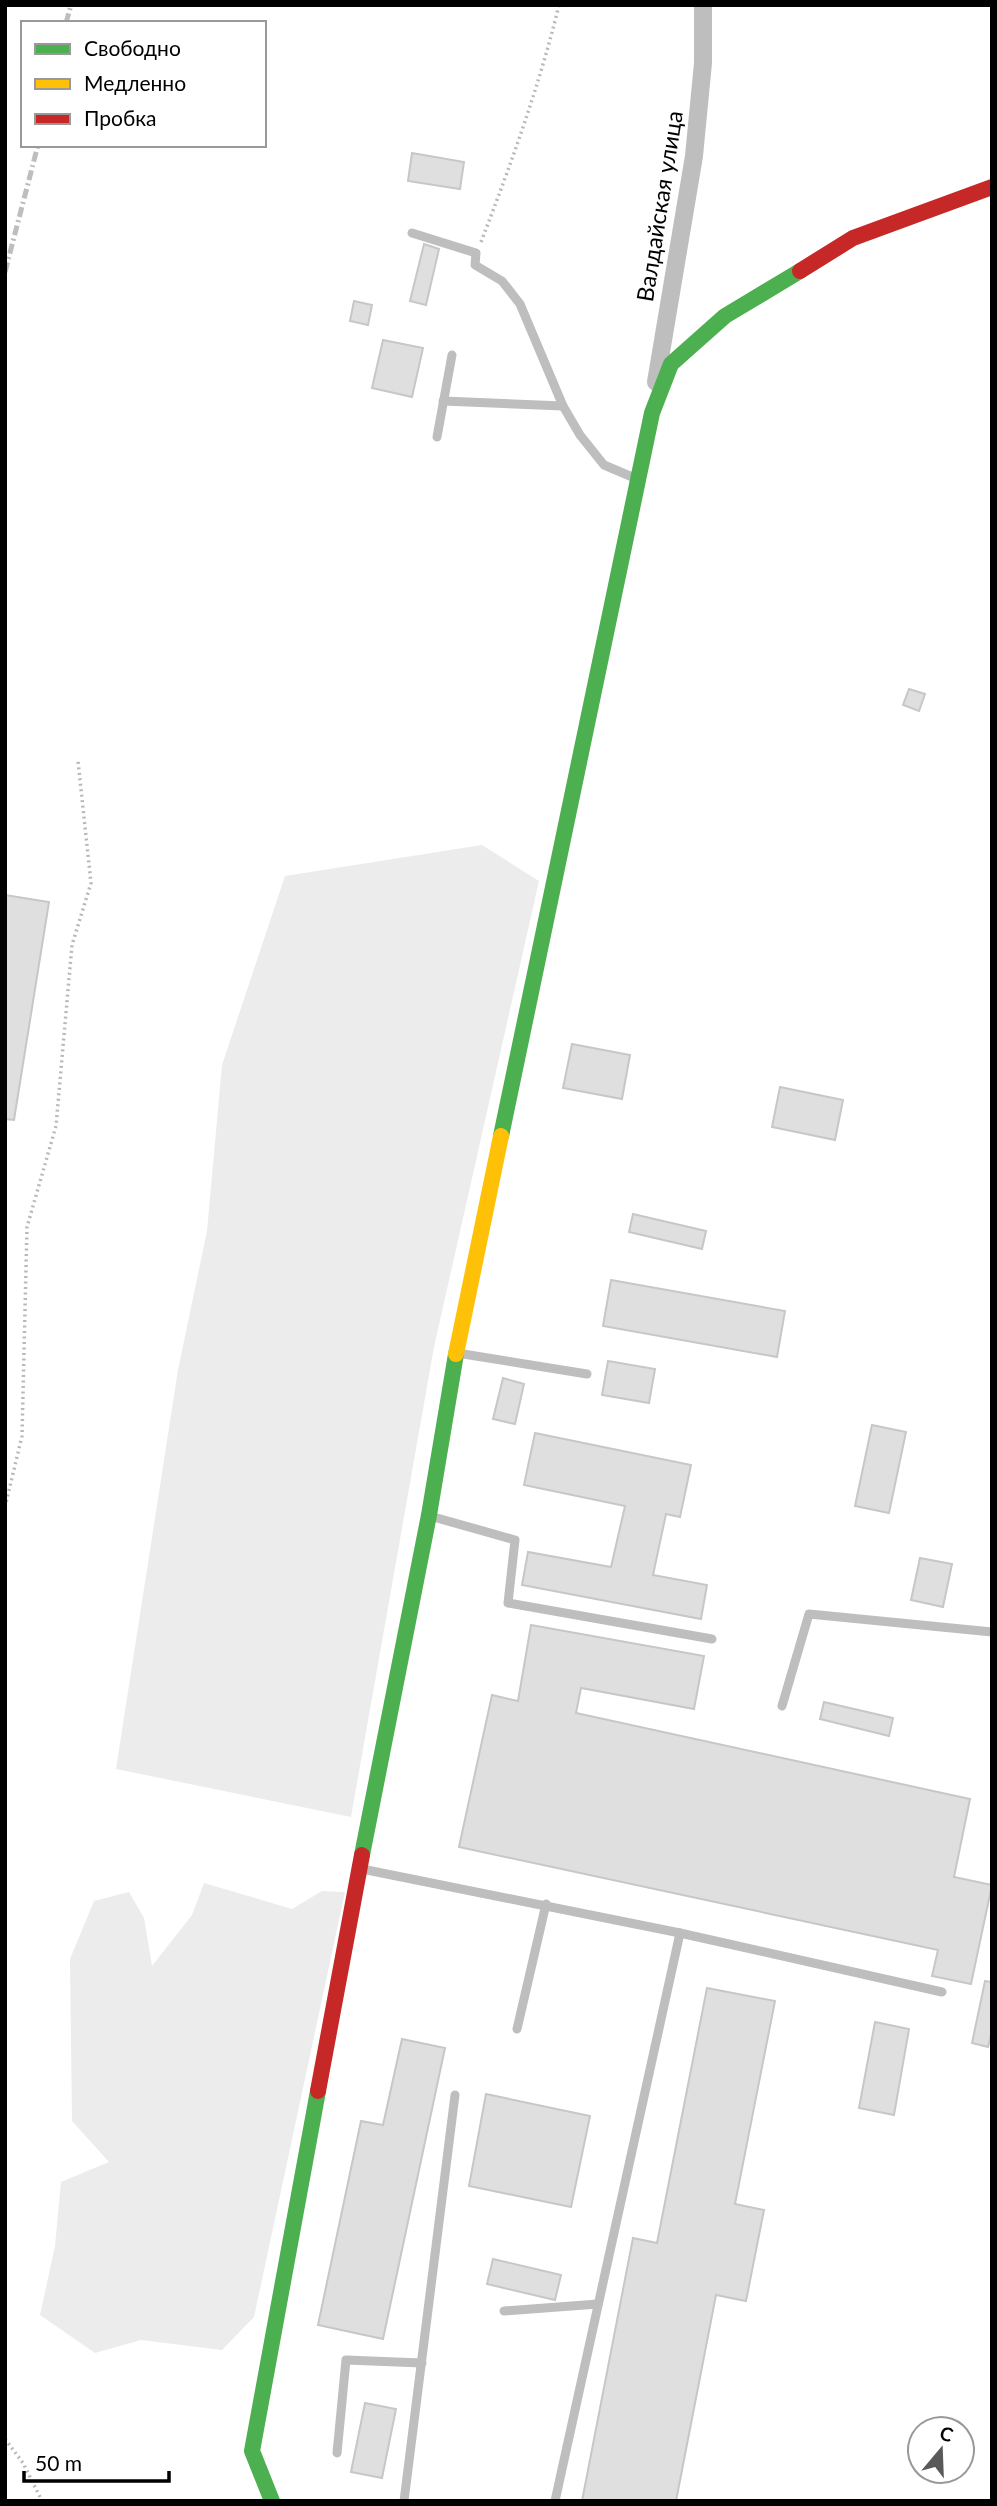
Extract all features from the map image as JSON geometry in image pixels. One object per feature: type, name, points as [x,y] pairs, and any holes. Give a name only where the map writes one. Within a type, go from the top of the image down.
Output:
[{"type":"street","name":"Валдайская улица","points":[[652,413],[694,156],[703,63],[703,5]]},
{"type":"street","points":[[272,2501],[251,2451],[359,1868],[429,1516],[456,1353],[652,413],[671,364],[725,316],[853,239],[992,187]]},
{"type":"lane","points":[[412,233],[477,253],[475,265],[502,281],[520,304],[563,406],[580,435],[604,465],[638,480]]},
{"type":"lane","points":[[437,437],[452,355]]},
{"type":"lane","points":[[443,401],[563,406]]},
{"type":"lane","points":[[456,1353],[587,1374]]},
{"type":"lane","points":[[429,1516],[515,1540],[508,1603],[712,1639]]},
{"type":"lane","points":[[782,1706],[810,1614],[992,1632]]},
{"type":"lane","points":[[359,1868],[546,1904],[942,1992]]},
{"type":"lane","points":[[517,2029],[546,1904]]},
{"type":"lane","points":[[555,2501],[680,1933]]},
{"type":"lane","points":[[404,2501],[455,2095]]},
{"type":"lane","points":[[504,2311],[598,2304]]},
{"type":"lane","points":[[337,2453],[346,2360],[422,2363]]},
{"type":"path","points":[[477,253],[518,145],[545,62],[559,5]]},
{"type":"path","points":[[5,1507],[22,1436],[27,1227],[56,1126],[72,945],[91,883],[78,761]]},
{"type":"path","points":[[5,2439],[23,2463],[42,2501]]},
{"type":"shaded area","points":[[482,845],[539,881],[434,1347],[351,1817],[116,1769],[178,1370],[207,1231],[222,1065],[285,876]]},
{"type":"shaded area","points":[[204,1883],[292,1909],[322,1891],[345,1892],[254,2317],[222,2350],[141,2340],[95,2353],[40,2315],[55,2246],[61,2182],[109,2162],[72,2121],[70,1959],[94,1901],[129,1892],[144,1918],[152,1966],[192,1915]]},
{"type":"building","points":[[412,153],[464,162],[460,189],[408,181]]},
{"type":"building","points":[[424,244],[439,249],[426,305],[410,301]]},
{"type":"building","points":[[354,301],[372,305],[368,325],[350,321]]},
{"type":"building","points":[[383,340],[423,348],[412,397],[372,388]]},
{"type":"building","points":[[909,689],[925,694],[919,711],[903,705]]},
{"type":"building","points":[[5,895],[49,902],[14,1120],[5,1119]]},
{"type":"building","points":[[572,1044],[630,1055],[622,1099],[563,1088]]},
{"type":"building","points":[[780,1087],[843,1100],[835,1140],[772,1127]]},
{"type":"building","points":[[633,1214],[706,1231],[702,1249],[629,1232]]},
{"type":"building","points":[[611,1280],[785,1311],[777,1357],[603,1326]]},
{"type":"building","points":[[608,1361],[655,1369],[649,1403],[602,1395]]},
{"type":"building","points":[[503,1378],[524,1384],[515,1424],[493,1419]]},
{"type":"building","points":[[872,1425],[906,1432],[889,1513],[855,1506]]},
{"type":"building","points":[[535,1433],[691,1465],[680,1517],[666,1514],[653,1575],[707,1585],[701,1619],[522,1585],[528,1552],[611,1567],[625,1506],[524,1485]]},
{"type":"building","points":[[920,1558],[952,1564],[943,1607],[911,1600]]},
{"type":"building","points":[[531,1625],[704,1656],[694,1709],[581,1688],[576,1713],[970,1799],[954,1877],[992,1885],[971,1984],[932,1976],[938,1950],[459,1847],[492,1695],[518,1701]]},
{"type":"building","points":[[824,1702],[893,1718],[889,1736],[820,1719]]},
{"type":"building","points":[[985,1981],[992,1982],[992,2031],[988,2047],[972,2043]]},
{"type":"building","points":[[707,1988],[775,2001],[735,2204],[764,2210],[746,2301],[716,2295],[676,2501],[582,2501],[633,2238],[657,2243]]},
{"type":"building","points":[[875,2022],[909,2029],[894,2115],[859,2108]]},
{"type":"building","points":[[402,2039],[445,2048],[383,2339],[318,2325],[361,2121],[383,2125]]},
{"type":"building","points":[[486,2094],[590,2116],[571,2207],[469,2186]]},
{"type":"building","points":[[493,2259],[561,2275],[555,2300],[487,2284]]},
{"type":"building","points":[[365,2403],[396,2409],[382,2478],[351,2472]]},
{"type":"railway","points":[[67,21],[71,5]]},
{"type":"railway","points":[[5,272],[37,147]]},
{"type":"traffic: fast","points":[[501,1136],[652,413],[671,364],[725,316],[800,271]]},
{"type":"traffic: fast","points":[[362,1855],[429,1515],[456,1354]]},
{"type":"traffic: fast","points":[[272,2501],[252,2451],[318,2091]]},
{"type":"traffic: slow","points":[[456,1354],[501,1136]]},
{"type":"traffic: jam","points":[[800,271],[853,238],[992,187]]},
{"type":"traffic: jam","points":[[318,2091],[362,1855]]}]
